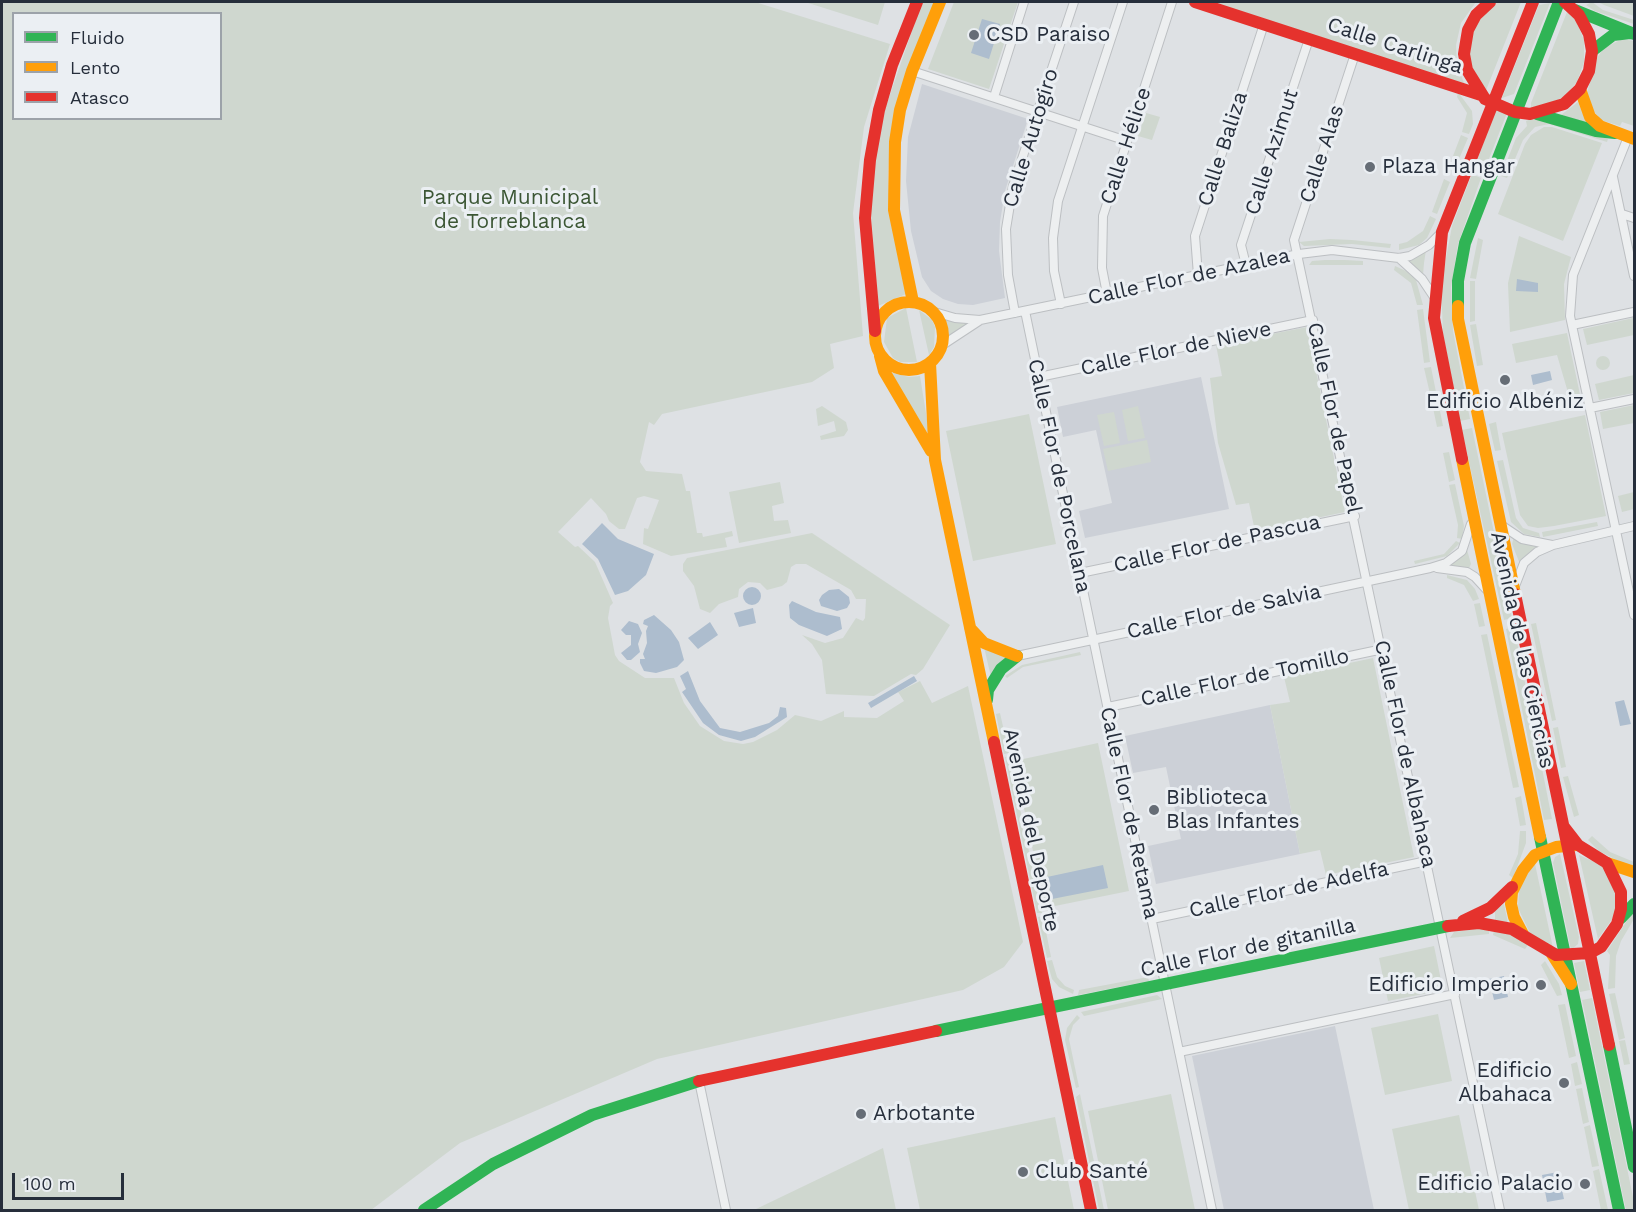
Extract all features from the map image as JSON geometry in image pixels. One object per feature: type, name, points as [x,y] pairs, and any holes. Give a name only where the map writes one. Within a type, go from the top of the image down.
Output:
[{"type":"street","points":[[917,2],[892,65],[879,110],[870,160],[866,218],[875,331],[879,352],[886,361],[901,369],[917,369],[930,363],[941,346],[980,321]]},
{"type":"street","points":[[913,302],[899,243],[893,176],[900,110],[912,71],[940,2]]},
{"type":"street","points":[[994,97],[1024,2]]},
{"type":"street","name":"Calle Autogiro","points":[[1015,313],[1008,275],[1006,229],[1013,186],[1074,2]]},
{"type":"street","points":[[1061,303],[1054,271],[1053,238],[1058,201],[1123,2]]},
{"type":"street","name":"Calle Hélice","points":[[1107,294],[1101,251],[1103,216],[1172,2]]},
{"type":"street","name":"Calle Carlinga","points":[[1195,2],[1480,95]]},
{"type":"street","points":[[1490,2],[1472,22],[1465,46],[1467,70],[1480,95],[1515,112],[1536,113],[1631,138],[1573,275],[1570,293],[1572,325],[1635,615]]},
{"type":"street","name":"Avenida de las Ciencias","points":[[1533,2],[1442,232],[1434,298],[1436,338],[1539,829],[1539,853],[1572,986],[1619,1210]]},
{"type":"street","name":"Avenida de las Ciencias","points":[[1559,2],[1475,212],[1465,243],[1458,281],[1463,347],[1564,827],[1573,846],[1594,951],[1595,972],[1635,1167]]},
{"type":"street","points":[[1565,2],[1575,10],[1633,33]]},
{"type":"street","points":[[1536,113],[1557,107],[1580,89],[1589,71],[1592,51],[1587,29],[1575,10]]},
{"type":"street","name":"Calle Baliza","points":[[1198,275],[1195,236],[1264,24]]},
{"type":"street","points":[[1592,51],[1613,35],[1633,33]]},
{"type":"street","name":"Calle Azimut","points":[[1246,265],[1241,245],[1309,39]]},
{"type":"street","name":"Calle Alas","points":[[1299,254],[1294,240],[1355,54]]},
{"type":"street","points":[[912,71],[1127,141]]},
{"type":"street","points":[[1580,89],[1590,117],[1615,133]]},
{"type":"street","points":[[1613,177],[1635,276]]},
{"type":"street","points":[[1622,214],[1635,218]]},
{"type":"street","points":[[1399,258],[1429,245],[1442,232]]},
{"type":"street","name":"Calle Flor de Azalea","points":[[980,321],[1299,254],[1332,250],[1399,258]]},
{"type":"street","name":"Calle Flor de Papel","points":[[1299,254],[1369,581]]},
{"type":"street","points":[[1399,258],[1422,279],[1434,298]]},
{"type":"street","points":[[875,331],[884,313],[892,306],[913,302],[931,311],[955,318],[980,321]]},
{"type":"street","points":[[931,311],[941,327],[941,346]]},
{"type":"street","name":"Calle Flor de Porcelana","points":[[1025,311],[1094,640]]},
{"type":"street","points":[[1572,325],[1635,312]]},
{"type":"street","name":"Calle Flor de Nieve","points":[[1039,377],[1313,320]]},
{"type":"street","name":"Avenida del Deporte","points":[[879,352],[884,371],[934,457]]},
{"type":"street","name":"Avenida del Deporte","points":[[930,363],[934,457],[1091,1210]]},
{"type":"street","points":[[1590,408],[1635,399]]},
{"type":"street","name":"Calle Flor de Salvia","points":[[1017,656],[1446,563],[1462,551],[1469,536],[1473,513]]},
{"type":"street","name":"Calle Flor de Pascua","points":[[1080,573],[1355,516]]},
{"type":"street","points":[[1500,524],[1522,539],[1552,545]]},
{"type":"street","points":[[1514,592],[1524,563],[1537,552],[1552,545],[1635,526]]},
{"type":"street","name":"Calle Flor de Salvia","points":[[1430,568],[1444,567],[1467,572],[1480,581],[1490,594]]},
{"type":"street","name":"Calle Flor de Albahaca","points":[[1369,581],[1427,861],[1448,926],[1455,994],[1500,1210]]},
{"type":"street","points":[[969,627],[984,643],[1017,656],[1001,669],[988,690],[986,708]]},
{"type":"street","name":"Calle Flor de Retama","points":[[1094,640],[1212,1210]]},
{"type":"street","name":"Calle Flor de Tomillo","points":[[1108,707],[1383,649]]},
{"type":"street","points":[[1448,926],[1490,908],[1505,897],[1539,853],[1573,846],[1607,864],[1635,872]]},
{"type":"street","name":"Calle Flor de Adelfa","points":[[1152,919],[1427,861]]},
{"type":"street","points":[[1607,864],[1616,877],[1621,892],[1621,909],[1617,924]]},
{"type":"street","points":[[1518,879],[1511,904],[1514,917],[1524,937]]},
{"type":"street","points":[[1448,926],[1492,925],[1512,929],[1552,954],[1565,956],[1594,951],[1635,903]]},
{"type":"street","name":"Calle Flor de gitanilla","points":[[424,1210],[493,1164],[592,1115],[699,1080],[1448,926]]},
{"type":"street","points":[[1552,954],[1572,986]]},
{"type":"street","points":[[1179,1052],[1455,994]]},
{"type":"street","points":[[699,1080],[726,1210]]},
{"type":"shaded area","points":[[922,84],[1028,119],[1005,191],[1000,222],[999,251],[1005,298],[973,305],[958,304],[943,299],[931,291],[922,277],[911,231],[906,181],[908,137]]},
{"type":"shaded area","points":[[1201,377],[1229,509],[1085,538],[1079,511],[1112,503],[1096,430],[1063,437],[1057,407]]},
{"type":"shaded area","points":[[1270,705],[1300,854],[1156,884],[1148,846],[1181,839],[1166,767],[1133,773],[1125,736]]},
{"type":"shaded area","points":[[1335,1026],[1374,1210],[1224,1210],[1192,1056]]},
{"type":"green space","name":"Parque Municipal de Torreblanca","points":[[2,2],[755,2],[890,44],[864,127],[853,213],[863,336],[830,344],[834,368],[812,382],[662,414],[654,425],[649,422],[640,462],[646,471],[682,474],[686,491],[690,491],[697,533],[702,533],[703,537],[732,531],[733,536],[725,538],[727,547],[671,556],[643,544],[644,528],[648,529],[659,500],[644,496],[637,498],[625,529],[619,529],[609,521],[606,514],[591,498],[558,532],[595,562],[613,603],[610,606],[608,618],[615,655],[619,661],[645,678],[674,678],[684,703],[700,726],[724,741],[743,744],[753,742],[777,730],[795,715],[821,721],[844,711],[844,717],[877,718],[904,701],[898,692],[920,681],[932,703],[968,686],[1023,942],[1004,967],[963,990],[657,1059],[460,1143],[371,1210],[2,1210]]},
{"type":"green space","points":[[805,2],[885,2],[878,25]]},
{"type":"green space","points":[[922,2],[934,2],[890,142],[888,176],[890,211],[906,294],[878,306],[871,212],[875,161],[884,112]]},
{"type":"green space","name":"CSD Paraiso","points":[[954,2],[1018,2],[989,89],[928,69]]},
{"type":"green space","points":[[1208,2],[1476,2],[1461,23],[1456,45],[1457,66],[1465,85]]},
{"type":"green space","points":[[1495,2],[1521,2],[1485,93],[1469,63],[1473,28]]},
{"type":"green space","points":[[1592,2],[1603,10],[1634,20],[1634,24],[1595,11],[1586,5]]},
{"type":"green space","points":[[1598,2],[1634,2],[1634,16],[1604,5]]},
{"type":"green space","points":[[1550,3],[1514,94],[1502,98],[1539,5]]},
{"type":"green space","points":[[1567,12],[1575,18],[1584,40],[1584,62],[1577,82],[1563,97],[1543,108],[1531,109],[1531,103]]},
{"type":"green space","points":[[1622,39],[1634,41],[1634,126],[1622,122],[1620,126],[1601,120],[1589,105],[1587,93],[1597,58],[1604,48]]},
{"type":"green space","points":[[1458,92],[1472,111],[1473,124],[1469,134],[1462,132],[1467,113],[1457,97]]},
{"type":"green space","points":[[1578,102],[1584,117],[1591,124],[1561,115]]},
{"type":"green space","points":[[1496,109],[1507,113],[1485,169],[1475,166]]},
{"type":"green space","points":[[1146,113],[1160,117],[1152,140],[1138,136]]},
{"type":"green space","points":[[1531,119],[1554,122],[1608,139],[1607,142],[1549,124],[1535,127],[1523,140],[1507,178],[1501,176],[1516,138],[1527,126],[1526,121]]},
{"type":"green space","points":[[1544,127],[1552,127],[1602,143],[1563,241],[1498,214],[1525,144],[1531,135]]},
{"type":"green space","points":[[1461,135],[1468,138],[1459,159],[1453,156]]},
{"type":"green space","points":[[1472,174],[1481,178],[1458,244],[1451,287],[1453,331],[1470,419],[1460,421],[1443,333],[1441,285],[1452,226]]},
{"type":"green space","points":[[1444,179],[1450,182],[1437,214],[1432,212]]},
{"type":"green space","points":[[1430,216],[1436,219],[1427,238],[1419,245],[1399,250],[1399,244],[1407,242],[1423,231]]},
{"type":"green space","points":[[1519,236],[1571,257],[1564,284],[1565,320],[1510,332],[1508,283]]},
{"type":"green space","points":[[1478,238],[1483,240],[1476,279],[1470,278]]},
{"type":"green space","points":[[1330,239],[1391,244],[1390,248],[1352,244],[1304,246],[1299,242]]},
{"type":"green space","points":[[1426,250],[1424,263],[1423,275],[1403,259]]},
{"type":"green space","points":[[1312,261],[1363,261],[1363,265],[1309,265]]},
{"type":"green space","points":[[1395,266],[1406,271],[1416,280],[1423,305],[1417,305],[1411,283],[1394,270]]},
{"type":"green space","points":[[1470,281],[1475,281],[1475,321],[1470,322]]},
{"type":"green space","points":[[906,308],[917,362],[900,362],[893,358],[884,342],[887,318]]},
{"type":"green space","points":[[1423,309],[1430,362],[1424,363],[1417,310]]},
{"type":"green space","points":[[919,310],[932,320],[935,327],[934,347],[929,355]]},
{"type":"green space","points":[[1633,318],[1634,335],[1587,345],[1583,329]]},
{"type":"green space","points":[[942,319],[969,322],[970,324],[947,338]]},
{"type":"green space","points":[[1476,324],[1483,365],[1477,366],[1470,325]]},
{"type":"green space","points":[[1307,327],[1345,512],[1255,531],[1249,503],[1236,505],[1218,443],[1210,378],[1222,376],[1216,345]]},
{"type":"green space","points":[[1567,333],[1582,404],[1572,406],[1557,355],[1516,363],[1512,344]]},
{"type":"green space","points":[[1603,356],[1608,358],[1610,363],[1608,368],[1603,370],[1598,368],[1596,363],[1598,358]]},
{"type":"green space","points":[[1431,367],[1437,397],[1431,398],[1424,368]]},
{"type":"green space","points":[[889,372],[909,377],[920,376],[929,432],[927,433]]},
{"type":"green space","points":[[1634,375],[1634,393],[1599,400],[1595,384]]},
{"type":"green space","points":[[1438,401],[1443,426],[1437,427],[1432,403]]},
{"type":"green space","points":[[1634,405],[1634,423],[1603,429],[1600,412]]},
{"type":"green space","points":[[822,406],[846,422],[848,430],[844,436],[821,440],[820,436],[836,431],[834,421],[818,426],[816,409]]},
{"type":"green space","points":[[1138,406],[1145,438],[1128,441],[1122,410]]},
{"type":"green space","points":[[1114,412],[1120,443],[1104,446],[1097,415]]},
{"type":"green space","points":[[1029,414],[1056,544],[973,561],[946,431]]},
{"type":"green space","points":[[1585,415],[1606,516],[1554,526],[1538,528],[1528,526],[1520,515],[1502,433]]},
{"type":"green space","points":[[1496,422],[1501,450],[1495,451],[1489,424]]},
{"type":"green space","points":[[1472,428],[1512,618],[1504,620],[1462,430]]},
{"type":"green space","points":[[1147,440],[1151,462],[1108,471],[1103,449]]},
{"type":"green space","points":[[1449,452],[1455,480],[1449,482],[1443,453]]},
{"type":"green space","points":[[1503,460],[1516,518],[1523,528],[1539,533],[1540,537],[1524,534],[1511,522],[1497,461]]},
{"type":"green space","points":[[780,482],[784,503],[772,506],[774,521],[788,520],[791,533],[739,543],[729,492]]},
{"type":"green space","points":[[1455,484],[1464,526],[1462,539],[1457,538],[1458,525],[1449,485]]},
{"type":"green space","points":[[1634,492],[1634,509],[1622,512],[1618,496]]},
{"type":"green space","points":[[1597,522],[1598,526],[1543,537],[1542,532]]},
{"type":"green space","points":[[812,533],[950,625],[923,669],[916,675],[911,674],[874,696],[826,694],[822,660],[812,644],[802,635],[825,643],[843,638],[856,618],[863,621],[865,618],[866,599],[856,599],[851,590],[806,564],[796,564],[791,567],[787,582],[782,586],[767,590],[760,583],[748,582],[739,589],[738,597],[719,604],[710,613],[700,609],[694,586],[683,571],[683,564],[687,558]]},
{"type":"green space","points":[[1514,537],[1523,543],[1538,546],[1520,564],[1512,544]]},
{"type":"green space","points":[[1456,541],[1460,543],[1447,556],[1415,564],[1414,561],[1444,554]]},
{"type":"green space","points":[[1467,550],[1471,564],[1468,570],[1450,565]]},
{"type":"green space","points":[[1447,575],[1467,580],[1475,589],[1479,599],[1473,601],[1464,585],[1447,578]]},
{"type":"green space","points":[[1480,603],[1485,626],[1479,627],[1474,604]]},
{"type":"green space","points":[[1536,623],[1556,720],[1552,721],[1531,624]]},
{"type":"green space","points":[[1514,627],[1552,819],[1544,820],[1506,629]]},
{"type":"green space","points":[[1487,634],[1519,787],[1513,788],[1481,635]]},
{"type":"green space","points":[[984,647],[1009,658],[991,677]]},
{"type":"green space","points":[[1080,652],[1081,655],[1023,667],[1007,678],[1005,676],[1022,665]]},
{"type":"green space","points":[[1373,658],[1414,857],[1326,875],[1320,850],[1300,854],[1270,705],[1290,702],[1284,677]]},
{"type":"green space","points":[[1000,713],[1009,753],[1004,754],[996,714]]},
{"type":"green space","points":[[1558,727],[1566,767],[1561,768],[1553,728]]},
{"type":"green space","points":[[1098,743],[1129,891],[1045,908],[1014,761]]},
{"type":"green space","points":[[1009,756],[1042,913],[1037,913],[1005,757]]},
{"type":"green space","points":[[1568,776],[1579,815],[1574,817],[1563,777]]},
{"type":"green space","points":[[1521,796],[1526,825],[1520,826],[1515,798]]},
{"type":"green space","points":[[1520,831],[1526,831],[1526,843],[1513,878],[1509,875],[1518,854]]},
{"type":"green space","points":[[1592,836],[1610,852],[1634,862],[1634,869],[1599,851],[1588,840]]},
{"type":"green space","points":[[1560,854],[1579,937],[1578,944],[1571,950],[1553,863],[1555,857]]},
{"type":"green space","points":[[1579,855],[1602,865],[1616,888],[1615,915],[1598,939]]},
{"type":"green space","points":[[1535,864],[1553,948],[1530,933],[1518,908],[1519,891],[1525,875]]},
{"type":"green space","points":[[1504,904],[1508,923],[1495,922],[1495,910]]},
{"type":"green space","points":[[1634,910],[1634,919],[1621,941],[1616,956],[1615,988],[1608,989],[1610,955],[1607,951]]},
{"type":"green space","points":[[1043,916],[1051,957],[1047,958],[1038,917]]},
{"type":"green space","points":[[1489,929],[1489,934],[1450,938],[1454,932]]},
{"type":"green space","points":[[1494,930],[1512,935],[1528,945],[1525,949],[1493,935]]},
{"type":"green space","points":[[1434,946],[1443,990],[1388,1001],[1379,958]]},
{"type":"green space","points":[[1052,960],[1057,977],[1065,986],[1074,990],[1073,994],[1059,987],[1052,979],[1047,961]]},
{"type":"green space","points":[[1545,961],[1559,984],[1562,995],[1557,996],[1541,965]]},
{"type":"green space","points":[[1584,961],[1590,990],[1580,992],[1574,963]]},
{"type":"green space","points":[[1148,977],[1149,981],[1078,995],[1079,990]]},
{"type":"green space","points":[[1615,993],[1625,1038],[1619,1040],[1609,994]]},
{"type":"green space","points":[[1157,995],[1162,999],[1084,1016],[1081,1012]]},
{"type":"green space","points":[[1592,998],[1634,1210],[1626,1210],[1582,1000]]},
{"type":"green space","points":[[1565,1004],[1576,1056],[1569,1058],[1558,1005]]},
{"type":"green space","points":[[1438,1014],[1452,1081],[1385,1095],[1371,1028]]},
{"type":"green space","points":[[1077,1015],[1080,1018],[1073,1025],[1069,1039],[1079,1087],[1076,1088],[1065,1040],[1067,1028]]},
{"type":"green space","points":[[1625,1040],[1630,1064],[1624,1065],[1619,1041]]},
{"type":"green space","points":[[1577,1062],[1582,1084],[1575,1086],[1571,1064]]},
{"type":"green space","points":[[1582,1088],[1589,1122],[1583,1124],[1576,1089]]},
{"type":"green space","points":[[1080,1094],[1104,1210],[1099,1210],[1076,1097]]},
{"type":"green space","points":[[1171,1094],[1195,1210],[1108,1210],[1088,1111]]},
{"type":"green space","points":[[1459,1115],[1479,1210],[1409,1210],[1392,1129]]},
{"type":"green space","name":"Club Santé","points":[[1055,1117],[1074,1210],[920,1210],[907,1148]]},
{"type":"green space","points":[[1590,1125],[1599,1166],[1592,1167],[1584,1127]]},
{"type":"green space","points":[[883,1148],[896,1210],[754,1210]]},
{"type":"green space","points":[[1599,1169],[1608,1210],[1601,1210],[1593,1171]]},
{"type":"water","points":[[982,19],[1000,24],[989,59],[971,53]]},
{"type":"water","points":[[1517,279],[1538,283],[1538,292],[1516,291]]},
{"type":"water","points":[[1550,371],[1552,380],[1533,385],[1531,375]]},
{"type":"water","points":[[602,523],[618,539],[654,554],[646,575],[628,591],[615,595],[598,559],[582,544]]},
{"type":"water","points":[[752,587],[758,590],[761,596],[758,602],[752,605],[746,602],[743,596],[746,590]]},
{"type":"water","points":[[839,589],[849,597],[850,603],[847,608],[837,611],[821,606],[819,600],[822,595],[829,590]]},
{"type":"water","points":[[792,601],[816,612],[840,617],[842,629],[827,636],[799,625],[790,618],[789,605]]},
{"type":"water","points":[[753,608],[756,623],[739,627],[734,613]]},
{"type":"water","points":[[654,615],[671,630],[679,642],[684,660],[677,667],[656,673],[644,671],[640,663],[640,659],[645,659],[643,654],[647,643],[648,626],[643,624],[644,620]]},
{"type":"water","points":[[629,621],[638,624],[642,633],[638,644],[640,652],[631,660],[627,660],[621,653],[631,645],[631,635],[626,635],[621,630]]},
{"type":"water","points":[[710,622],[718,635],[698,649],[688,638]]},
{"type":"water","points":[[688,671],[700,701],[720,728],[740,732],[769,723],[778,716],[780,707],[786,708],[787,717],[755,737],[741,741],[719,735],[703,723],[682,692],[686,689],[680,676]]},
{"type":"water","points":[[914,676],[917,681],[871,708],[868,703]]},
{"type":"water","points":[[1624,700],[1631,724],[1620,726],[1615,702]]},
{"type":"water","points":[[1103,865],[1108,888],[1052,899],[1047,877]]},
{"type":"water","points":[[1504,976],[1508,997],[1494,1000],[1489,979]]},
{"type":"water","points":[[1558,1172],[1564,1199],[1547,1202],[1542,1175]]},
{"type":"traffic: fast","points":[[1458,306],[1458,281],[1465,243],[1559,2]]},
{"type":"traffic: fast","points":[[1575,10],[1634,34]]},
{"type":"traffic: fast","points":[[1592,51],[1613,35],[1630,33]]},
{"type":"traffic: fast","points":[[1537,114],[1596,131],[1615,133]]},
{"type":"traffic: fast","points":[[987,700],[988,690],[1001,669],[1017,656]]},
{"type":"traffic: fast","points":[[1540,837],[1619,1210]]},
{"type":"traffic: fast","points":[[1621,918],[1634,904]]},
{"type":"traffic: fast","points":[[936,1031],[1448,926]]},
{"type":"traffic: fast","points":[[1609,1045],[1634,1167]]},
{"type":"traffic: fast","points":[[424,1210],[493,1164],[592,1115],[699,1081]]},
{"type":"traffic: slow","points":[[913,302],[894,210],[895,142],[900,110],[912,71],[940,2]]},
{"type":"traffic: slow","points":[[1580,89],[1590,117],[1600,126],[1634,139]]},
{"type":"traffic: slow","points":[[909,302],[922,305],[933,312],[940,323],[943,336],[940,349],[933,360],[922,367],[909,370],[896,367],[885,360],[878,349],[875,336],[878,323],[885,312],[896,305],[909,302]]},
{"type":"traffic: slow","points":[[1458,306],[1458,319],[1515,594]]},
{"type":"traffic: slow","points":[[880,356],[884,371],[931,451]]},
{"type":"traffic: slow","points":[[930,363],[935,460],[994,742]]},
{"type":"traffic: slow","points":[[1462,459],[1540,837]]},
{"type":"traffic: slow","points":[[970,628],[984,643],[1017,656]]},
{"type":"traffic: slow","points":[[1524,936],[1514,917],[1511,904],[1512,892],[1523,870],[1535,855],[1556,847],[1576,845]]},
{"type":"traffic: slow","points":[[1607,863],[1634,872]]},
{"type":"traffic: slow","points":[[1552,954],[1571,984]]},
{"type":"traffic: jam","points":[[875,331],[865,218],[870,160],[879,110],[892,65],[917,2]]},
{"type":"traffic: jam","points":[[1195,2],[1481,95]]},
{"type":"traffic: jam","points":[[1490,2],[1476,15],[1468,30],[1464,54],[1467,70],[1485,99],[1515,112],[1530,114],[1564,104],[1580,89],[1589,71],[1592,51],[1589,34],[1579,15],[1565,2]]},
{"type":"traffic: jam","points":[[1462,459],[1434,318],[1442,232],[1533,2]]},
{"type":"traffic: jam","points":[[1515,594],[1609,1045]]},
{"type":"traffic: jam","points":[[994,742],[1091,1210]]},
{"type":"traffic: jam","points":[[1448,926],[1479,923],[1512,929],[1556,955],[1590,953],[1601,947],[1617,924],[1621,909],[1621,892],[1607,863],[1578,845],[1564,827]]},
{"type":"traffic: jam","points":[[1463,921],[1490,908],[1512,887]]},
{"type":"traffic: jam","points":[[699,1081],[936,1031]]},
{"type":"place","name":"CSD Paraiso","points":[[974,35]]},
{"type":"place","name":"Plaza Hangar","points":[[1370,167]]},
{"type":"place","name":"Edificio Albéniz","points":[[1505,380]]},
{"type":"place","name":"Biblioteca Blas Infantes","points":[[1154,810]]},
{"type":"place","name":"Edificio Imperio","points":[[1541,985]]},
{"type":"place","name":"Edificio Albahaca","points":[[1564,1083]]},
{"type":"place","name":"Arbotante","points":[[861,1114]]},
{"type":"place","name":"Club Santé","points":[[1023,1172]]},
{"type":"place","name":"Edificio Palacio","points":[[1585,1184]]}]
